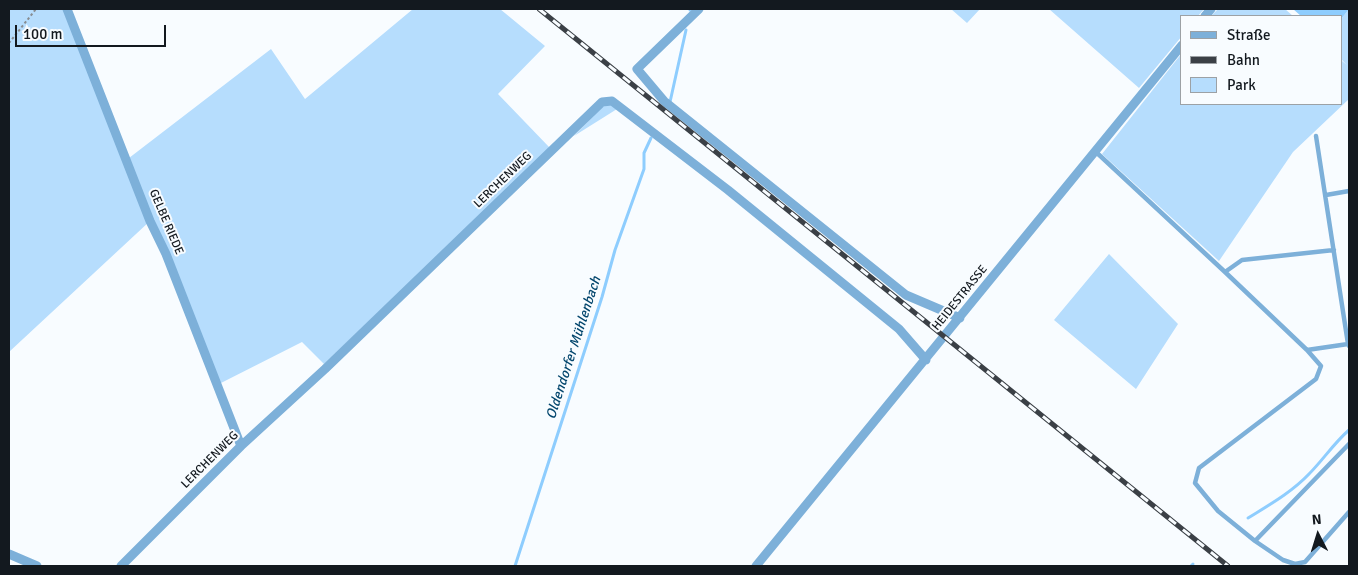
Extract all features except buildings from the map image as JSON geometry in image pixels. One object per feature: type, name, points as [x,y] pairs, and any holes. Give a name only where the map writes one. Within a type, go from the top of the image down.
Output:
[{"type":"street","name":"GELBE RIEDE","points":[[67,9],[241,446]]},
{"type":"street","points":[[699,9],[637,69],[642,76],[664,102],[906,295],[960,318]]},
{"type":"street","name":"HEIDESTRASSE","points":[[756,566],[1180,47]]},
{"type":"street","name":"LERCHENWEG","points":[[120,566],[241,446],[325,369],[602,102],[612,101],[743,202],[899,329],[926,360]]},
{"type":"street","points":[[9,554],[37,566]]},
{"type":"lane","points":[[1307,350],[1349,345],[1316,136]]},
{"type":"lane","points":[[1096,152],[1226,272],[1307,350],[1321,366],[1316,379],[1199,468],[1195,483],[1218,511],[1254,541],[1283,560],[1295,564],[1305,562],[1349,512]]},
{"type":"lane","points":[[1326,195],[1349,192]]},
{"type":"lane","points":[[1226,272],[1242,260],[1334,250]]},
{"type":"lane","points":[[1254,541],[1349,444]]},
{"type":"path","points":[[9,43],[36,9]]},
{"type":"green space","points":[[9,9],[67,9],[129,158],[271,49],[305,99],[413,9],[500,9],[545,46],[498,94],[550,148],[324,364],[302,342],[217,385],[150,221],[9,352]]},
{"type":"green space","points":[[951,9],[980,9],[967,23]]},
{"type":"green space","points":[[1049,9],[1204,9],[1199,15],[1180,15],[1180,38],[1139,88]]},
{"type":"green space","points":[[1218,9],[1285,9],[1292,15],[1212,15]]},
{"type":"green space","points":[[1349,9],[1349,99],[1343,105],[1343,62],[1347,65],[1343,61],[1343,17]]},
{"type":"green space","points":[[1180,56],[1180,105],[1343,105],[1293,152],[1219,261],[1102,154]]},
{"type":"green space","points":[[611,105],[617,109],[574,136],[603,106]]},
{"type":"green space","points":[[1109,254],[1178,324],[1136,389],[1054,320]]},
{"type":"shaded area","points":[[1293,9],[1349,9],[1343,17],[1343,15],[1300,15]]},
{"type":"waterway","name":"Oldendorfer Mühlenbach","points":[[670,102],[686,30]]},
{"type":"waterway","name":"Oldendorfer Mühlenbach","points":[[515,566],[602,297],[615,250],[644,169],[644,153],[651,138]]},
{"type":"waterway","points":[[1248,518],[1280,498],[1302,481],[1349,430]]},
{"type":"railway","points":[[539,9],[1228,566]]}]
